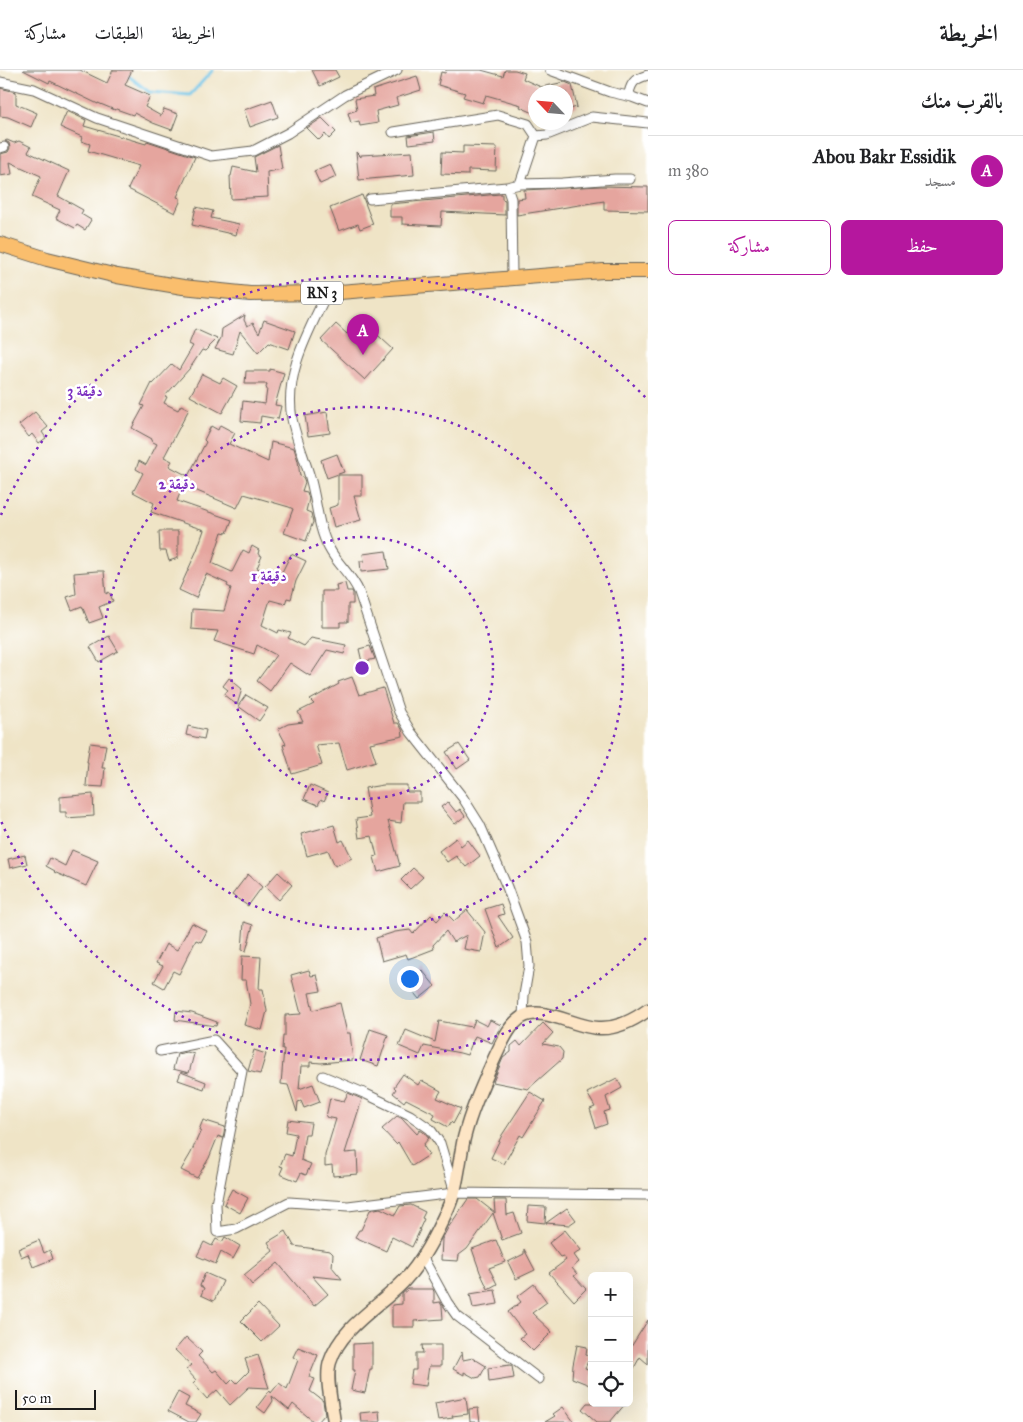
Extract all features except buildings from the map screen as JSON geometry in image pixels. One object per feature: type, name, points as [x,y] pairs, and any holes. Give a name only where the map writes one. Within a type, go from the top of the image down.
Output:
[{"type":"main road","name":"RN 3","points":[[0,244],[47,259],[108,274],[174,285],[250,294],[328,293],[512,277],[602,271],[648,271]]},
{"type":"street","points":[[0,82],[34,89],[97,118],[211,156],[253,151],[288,133],[345,95],[397,70]]},
{"type":"street","points":[[550,70],[610,92],[648,103]]},
{"type":"street","points":[[632,97],[629,93],[631,85],[636,80],[648,75]]},
{"type":"street","points":[[393,132],[498,115],[528,124],[536,136]]},
{"type":"street","points":[[536,136],[547,136],[592,117],[648,124]]},
{"type":"street","points":[[520,184],[536,136]]},
{"type":"street","points":[[370,199],[507,187],[520,184],[615,179],[630,180]]},
{"type":"street","points":[[507,187],[512,200],[512,277]]},
{"type":"street","points":[[328,293],[298,354],[292,376],[292,419],[312,484],[323,534],[328,547],[359,592],[395,701],[404,722],[468,805],[480,825],[507,887],[527,942],[529,966],[524,995],[523,1017]]},
{"type":"street","points":[[334,1422],[329,1375],[333,1354],[346,1334],[403,1281],[423,1258],[446,1214],[454,1193],[468,1122],[478,1094],[508,1030],[523,1017],[531,1014],[541,1014],[584,1026],[610,1028],[648,1010]]},
{"type":"street","points":[[160,1051],[214,1040],[242,1071],[216,1204],[217,1232],[236,1228],[289,1202],[348,1206],[454,1193],[648,1195]]},
{"type":"street","points":[[323,1076],[410,1115],[430,1129],[440,1143],[454,1193]]},
{"type":"street","points":[[423,1258],[447,1302],[457,1316],[538,1380]]},
{"type":"waterway","points":[[121,70],[149,92],[190,95],[213,70]]},
{"type":"place","name":"Abou Bakr Essidik","points":[[363,355]]}]
